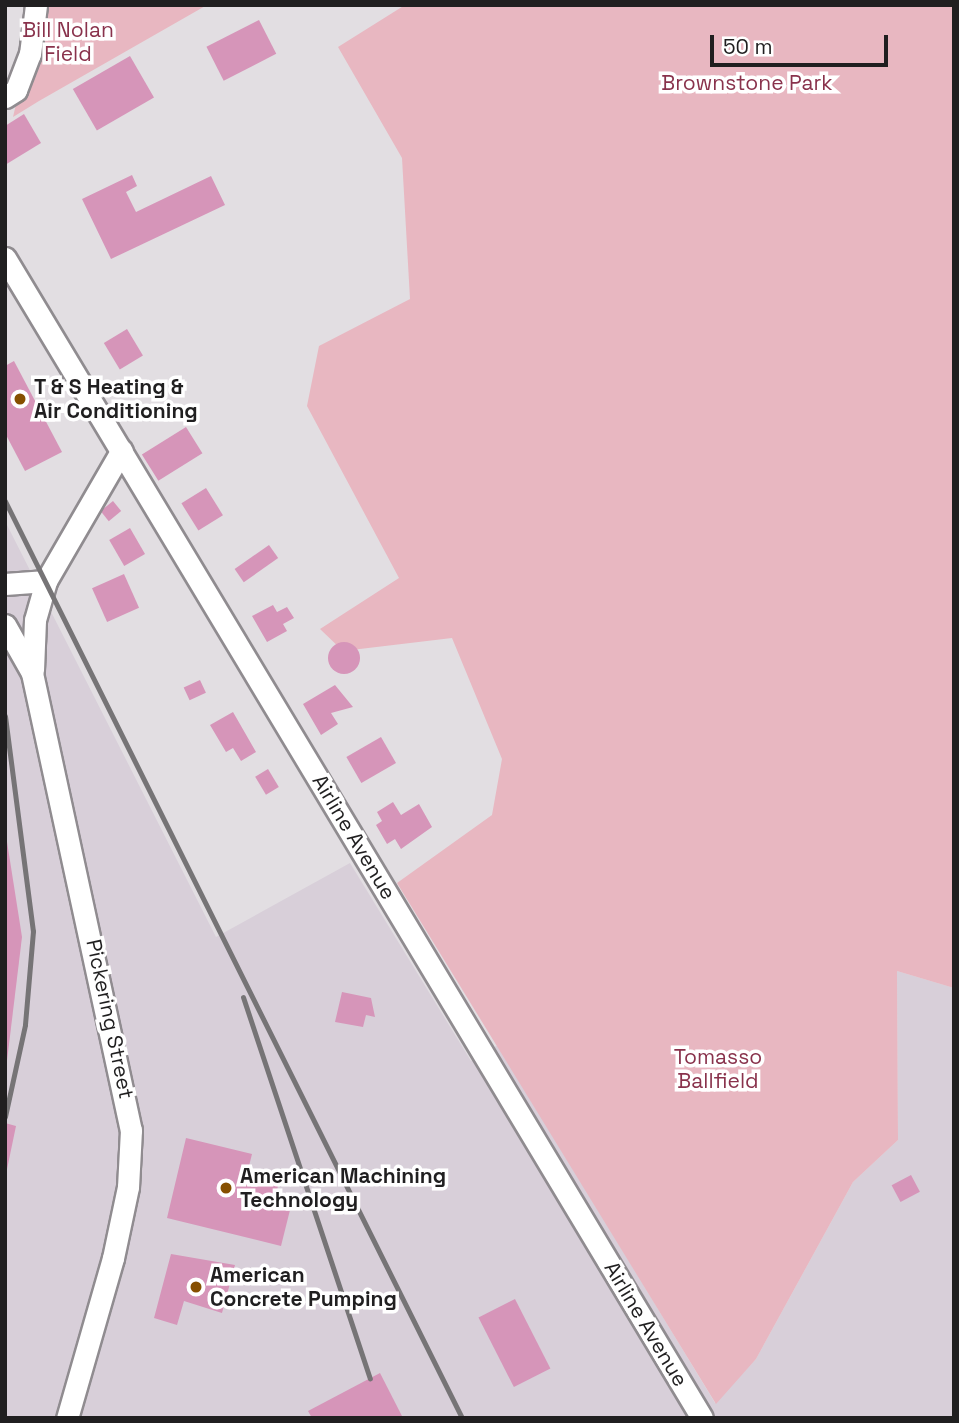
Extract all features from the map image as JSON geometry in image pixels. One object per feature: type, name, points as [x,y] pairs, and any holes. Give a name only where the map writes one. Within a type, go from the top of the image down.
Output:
[{"type":"street","points":[[5,97],[16,90],[30,54],[36,5]]},
{"type":"street","name":"Airline Avenue","points":[[5,258],[702,1418]]},
{"type":"street","points":[[33,673],[35,620],[46,581],[122,450]]},
{"type":"street","points":[[5,584],[46,581]]},
{"type":"street","name":"Pickering Street","points":[[5,625],[33,673],[131,1129],[128,1187],[113,1258],[66,1418]]},
{"type":"shaded area","points":[[5,521],[216,937],[350,863],[471,1061],[498,1045],[715,1403],[756,1359],[853,1182],[898,1140],[897,971],[954,988],[954,1418],[5,1418]]},
{"type":"green space","name":"Bill Nolan Field","points":[[207,5],[39,101],[13,117],[39,7]]},
{"type":"green space","points":[[405,5],[954,5],[954,988],[897,971],[898,1140],[853,1182],[756,1359],[716,1404],[397,883],[492,815],[502,759],[452,638],[343,651],[320,629],[399,578],[307,406],[319,346],[410,299],[402,158],[338,47]]},
{"type":"building","points":[[259,20],[276,54],[224,81],[206,47]]},
{"type":"building","points":[[130,56],[154,98],[97,131],[73,89]]},
{"type":"building","points":[[24,114],[41,143],[5,165],[5,126]]},
{"type":"building","points":[[132,175],[137,186],[126,192],[136,212],[211,176],[225,205],[111,259],[82,199]]},
{"type":"building","points":[[127,329],[143,356],[120,369],[104,343]]},
{"type":"building","name":"T & S Heating & Air Conditioning","points":[[14,361],[62,452],[25,471],[5,433],[5,366]]},
{"type":"building","points":[[186,427],[202,453],[158,481],[142,455]]},
{"type":"building","points":[[206,488],[223,515],[198,531],[181,503]]},
{"type":"building","points":[[113,501],[121,511],[109,521],[101,511]]},
{"type":"building","points":[[130,528],[145,554],[124,566],[109,540]]},
{"type":"building","points":[[269,545],[278,558],[244,582],[235,569]]},
{"type":"building","points":[[124,574],[139,608],[107,622],[92,588]]},
{"type":"building","points":[[273,605],[277,612],[287,607],[294,618],[283,624],[287,631],[267,642],[252,616]]},
{"type":"building","points":[[344,642],[355,647],[360,658],[355,669],[344,674],[333,669],[328,658],[333,647]]},
{"type":"building","points":[[200,680],[206,693],[190,700],[184,688]]},
{"type":"building","points":[[335,685],[353,707],[331,713],[338,724],[321,735],[303,704]]},
{"type":"building","points":[[233,712],[256,752],[241,761],[233,748],[226,752],[210,725]]},
{"type":"building","points":[[381,737],[396,763],[361,783],[346,757]]},
{"type":"building","points":[[268,769],[279,787],[266,795],[255,777]]},
{"type":"building","points":[[393,802],[401,815],[419,804],[432,827],[401,849],[395,839],[387,844],[376,825],[382,821],[377,812]]},
{"type":"building","points":[[5,829],[22,937],[6,1069],[5,1069]]},
{"type":"building","points":[[342,992],[371,998],[375,1017],[366,1015],[363,1027],[335,1022]]},
{"type":"building","points":[[5,1123],[16,1126],[6,1174],[5,1174]]},
{"type":"building","name":"American Machining Technology","points":[[186,1138],[252,1154],[248,1170],[280,1178],[275,1198],[292,1202],[281,1246],[167,1218]]},
{"type":"building","points":[[911,1175],[920,1192],[900,1202],[892,1185]]},
{"type":"building","name":"American Concrete Pumping","points":[[171,1254],[235,1265],[222,1313],[184,1301],[177,1325],[154,1318]]},
{"type":"building","points":[[515,1299],[550,1368],[514,1387],[478,1318]]},
{"type":"building","points":[[380,1373],[403,1418],[312,1418],[308,1411]]},
{"type":"railway","points":[[5,501],[462,1418]]},
{"type":"railway","points":[[5,716],[33,931],[25,1025],[5,1117]]},
{"type":"railway","points":[[243,997],[370,1378]]},
{"type":"place","name":"T & S Heating & Air Conditioning","points":[[20,399]]},
{"type":"place","name":"American Machining Technology","points":[[226,1188]]},
{"type":"place","name":"American Concrete Pumping","points":[[196,1287]]},
{"type":"park label","name":"Brownstone Park","points":[[747,83]]},
{"type":"park label","name":"Tomasso Ballfield","points":[[718,1069]]}]
